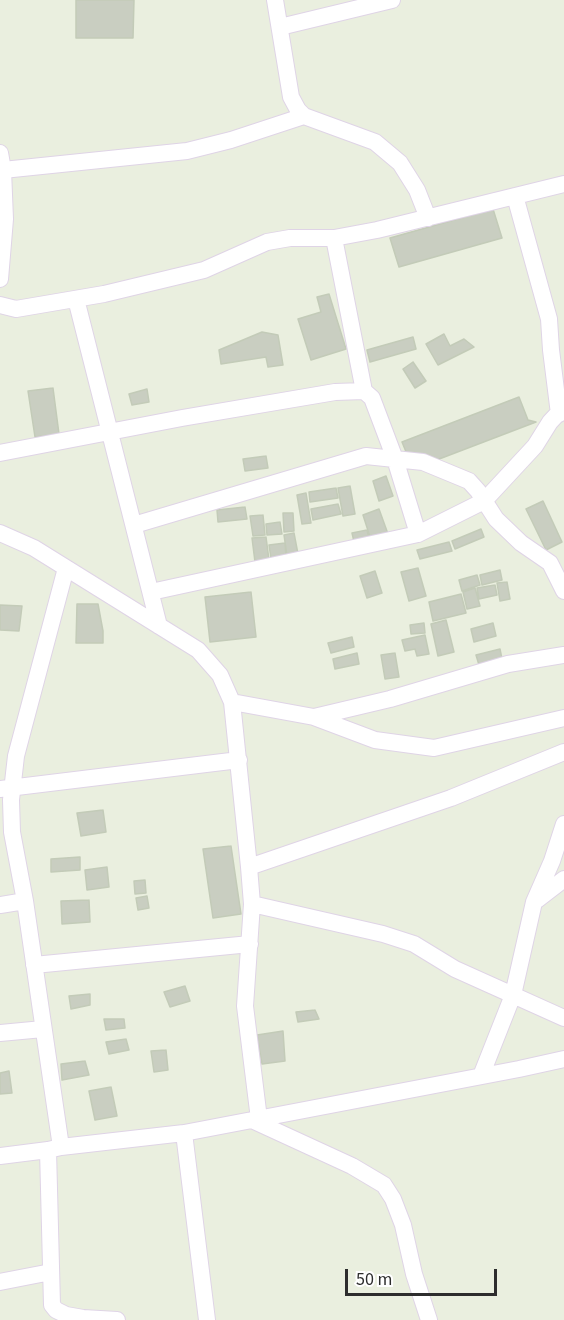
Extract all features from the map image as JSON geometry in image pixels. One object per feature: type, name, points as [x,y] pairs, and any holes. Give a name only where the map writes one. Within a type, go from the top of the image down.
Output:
[{"type":"street","points":[[275,0],[291,97],[298,110],[303,116],[375,142],[400,163],[417,190],[428,218]]},
{"type":"street","points":[[280,27],[392,0]]},
{"type":"street","points":[[0,279],[5,219],[1,161],[130,158],[187,151],[231,140],[303,116]]},
{"type":"street","points":[[0,305],[16,309],[104,294],[204,270],[267,242],[290,238],[334,238],[377,230],[564,184]]},
{"type":"street","points":[[151,592],[418,534],[484,501],[535,446],[550,422],[561,410],[551,350],[549,319],[515,196]]},
{"type":"street","points":[[334,238],[364,391],[372,398],[395,459],[418,534]]},
{"type":"street","points":[[76,299],[159,626]]},
{"type":"street","points":[[0,453],[335,392],[364,391]]},
{"type":"street","points":[[134,525],[366,456],[423,462],[469,481],[478,490],[496,519],[521,543],[557,561],[564,591]]},
{"type":"street","points":[[0,533],[34,548],[198,650],[220,675],[232,702],[252,904],[245,1006],[255,1119]]},
{"type":"street","points":[[66,568],[6,788],[43,1029],[55,1148],[52,1305],[66,1315],[117,1320]]},
{"type":"street","points":[[314,717],[390,699],[508,664],[564,655]]},
{"type":"street","points":[[232,702],[314,717],[375,740],[434,748],[564,718]]},
{"type":"street","points":[[249,867],[451,798],[564,752]]},
{"type":"street","points":[[6,788],[239,760]]},
{"type":"street","points":[[480,1076],[513,995],[534,902],[552,861],[564,824]]},
{"type":"street","points":[[534,902],[564,879]]},
{"type":"street","points":[[0,904],[25,901]]},
{"type":"street","points":[[252,904],[382,934],[414,944],[455,969],[564,1018]]},
{"type":"street","points":[[34,965],[250,944]]},
{"type":"street","points":[[0,1033],[43,1029]]},
{"type":"street","points":[[0,1156],[184,1133],[564,1059]]},
{"type":"street","points":[[255,1119],[352,1166],[384,1185],[393,1198],[403,1225],[414,1274],[429,1320]]},
{"type":"street","points":[[184,1133],[207,1320]]},
{"type":"street","points":[[0,1282],[51,1272]]},
{"type":"building","points":[[76,0],[134,0],[133,38],[76,38]]},
{"type":"building","points":[[493,209],[502,238],[399,267],[390,238]]},
{"type":"building","points":[[329,294],[346,349],[311,360],[298,319],[321,312],[317,297]]},
{"type":"building","points":[[262,332],[278,335],[283,365],[268,367],[266,357],[221,364],[219,350]]},
{"type":"building","points":[[444,334],[450,346],[464,339],[474,347],[438,365],[426,344]]},
{"type":"building","points":[[413,337],[416,349],[370,362],[367,350]]},
{"type":"building","points":[[413,362],[426,381],[415,388],[403,369]]},
{"type":"building","points":[[53,388],[59,434],[35,437],[28,391]]},
{"type":"building","points":[[147,389],[149,402],[132,405],[129,394]]},
{"type":"building","points":[[519,397],[528,420],[536,422],[413,469],[402,442]]},
{"type":"building","points":[[266,456],[268,468],[245,471],[243,459]]},
{"type":"building","points":[[386,476],[393,496],[379,501],[373,481]]},
{"type":"building","points":[[350,486],[355,514],[343,516],[338,488]]},
{"type":"building","points":[[336,488],[338,498],[310,502],[309,492]]},
{"type":"building","points":[[306,493],[311,523],[302,524],[297,495]]},
{"type":"building","points":[[543,501],[562,542],[546,550],[526,509]]},
{"type":"building","points":[[338,504],[341,514],[313,520],[311,509]]},
{"type":"building","points":[[245,507],[247,519],[218,522],[217,510]]},
{"type":"building","points":[[379,509],[388,534],[371,540],[363,515]]},
{"type":"building","points":[[283,513],[293,513],[294,531],[284,532]]},
{"type":"building","points":[[263,515],[265,535],[253,536],[250,516]]},
{"type":"building","points":[[280,522],[282,534],[267,535],[266,524]]},
{"type":"building","points":[[481,529],[484,537],[455,549],[452,541]]},
{"type":"building","points":[[367,530],[370,543],[355,546],[352,533]]},
{"type":"building","points":[[294,533],[298,554],[287,556],[284,535]]},
{"type":"building","points":[[266,537],[269,560],[255,562],[252,538]]},
{"type":"building","points":[[449,542],[452,551],[420,559],[417,550]]},
{"type":"building","points":[[285,543],[286,557],[271,558],[269,545]]},
{"type":"building","points":[[418,568],[426,596],[409,601],[401,572]]},
{"type":"building","points":[[500,570],[502,580],[482,585],[480,575]]},
{"type":"building","points":[[375,571],[382,593],[367,598],[360,576]]},
{"type":"building","points":[[477,575],[480,585],[462,591],[459,580]]},
{"type":"building","points":[[507,582],[510,599],[500,601],[497,583]]},
{"type":"building","points":[[495,585],[497,595],[479,599],[477,588]]},
{"type":"building","points":[[475,588],[480,606],[467,609],[463,592]]},
{"type":"building","points":[[251,592],[256,637],[210,642],[205,597]]},
{"type":"building","points":[[461,594],[466,613],[433,621],[429,602]]},
{"type":"building","points":[[77,604],[98,604],[103,643],[76,643]]},
{"type":"building","points":[[0,605],[22,606],[19,631],[0,630]]},
{"type":"building","points":[[446,620],[454,652],[438,656],[431,624]]},
{"type":"building","points":[[424,623],[425,633],[411,634],[410,625]]},
{"type":"building","points":[[493,623],[496,636],[474,642],[471,629]]},
{"type":"building","points":[[425,635],[429,654],[417,656],[415,649],[405,651],[402,640]]},
{"type":"building","points":[[352,637],[354,647],[331,653],[328,643]]},
{"type":"building","points":[[500,649],[502,659],[479,665],[476,655]]},
{"type":"building","points":[[357,653],[359,664],[335,669],[333,659]]},
{"type":"building","points":[[395,653],[399,677],[385,679],[381,655]]},
{"type":"building","points":[[103,810],[106,832],[81,836],[77,813]]},
{"type":"building","points":[[231,846],[241,914],[213,918],[203,849]]},
{"type":"building","points":[[80,857],[80,870],[51,872],[51,859]]},
{"type":"building","points":[[107,867],[109,887],[87,890],[85,870]]},
{"type":"building","points":[[145,880],[146,893],[135,894],[134,881]]},
{"type":"building","points":[[147,896],[149,908],[138,910],[136,898]]},
{"type":"building","points":[[89,900],[90,922],[62,924],[61,901]]},
{"type":"building","points":[[185,986],[190,1001],[170,1007],[164,992]]},
{"type":"building","points":[[90,994],[90,1005],[71,1009],[69,996]]},
{"type":"building","points":[[315,1010],[319,1019],[298,1022],[296,1012]]},
{"type":"building","points":[[104,1019],[124,1019],[125,1028],[106,1030]]},
{"type":"building","points":[[283,1031],[285,1061],[262,1064],[257,1035]]},
{"type":"building","points":[[126,1039],[129,1050],[109,1054],[106,1042]]},
{"type":"building","points":[[166,1050],[168,1070],[154,1072],[151,1051]]},
{"type":"building","points":[[85,1061],[89,1075],[62,1080],[61,1064]]},
{"type":"building","points":[[9,1071],[12,1093],[0,1094],[0,1073]]},
{"type":"building","points":[[111,1087],[117,1116],[95,1120],[89,1091]]}]
